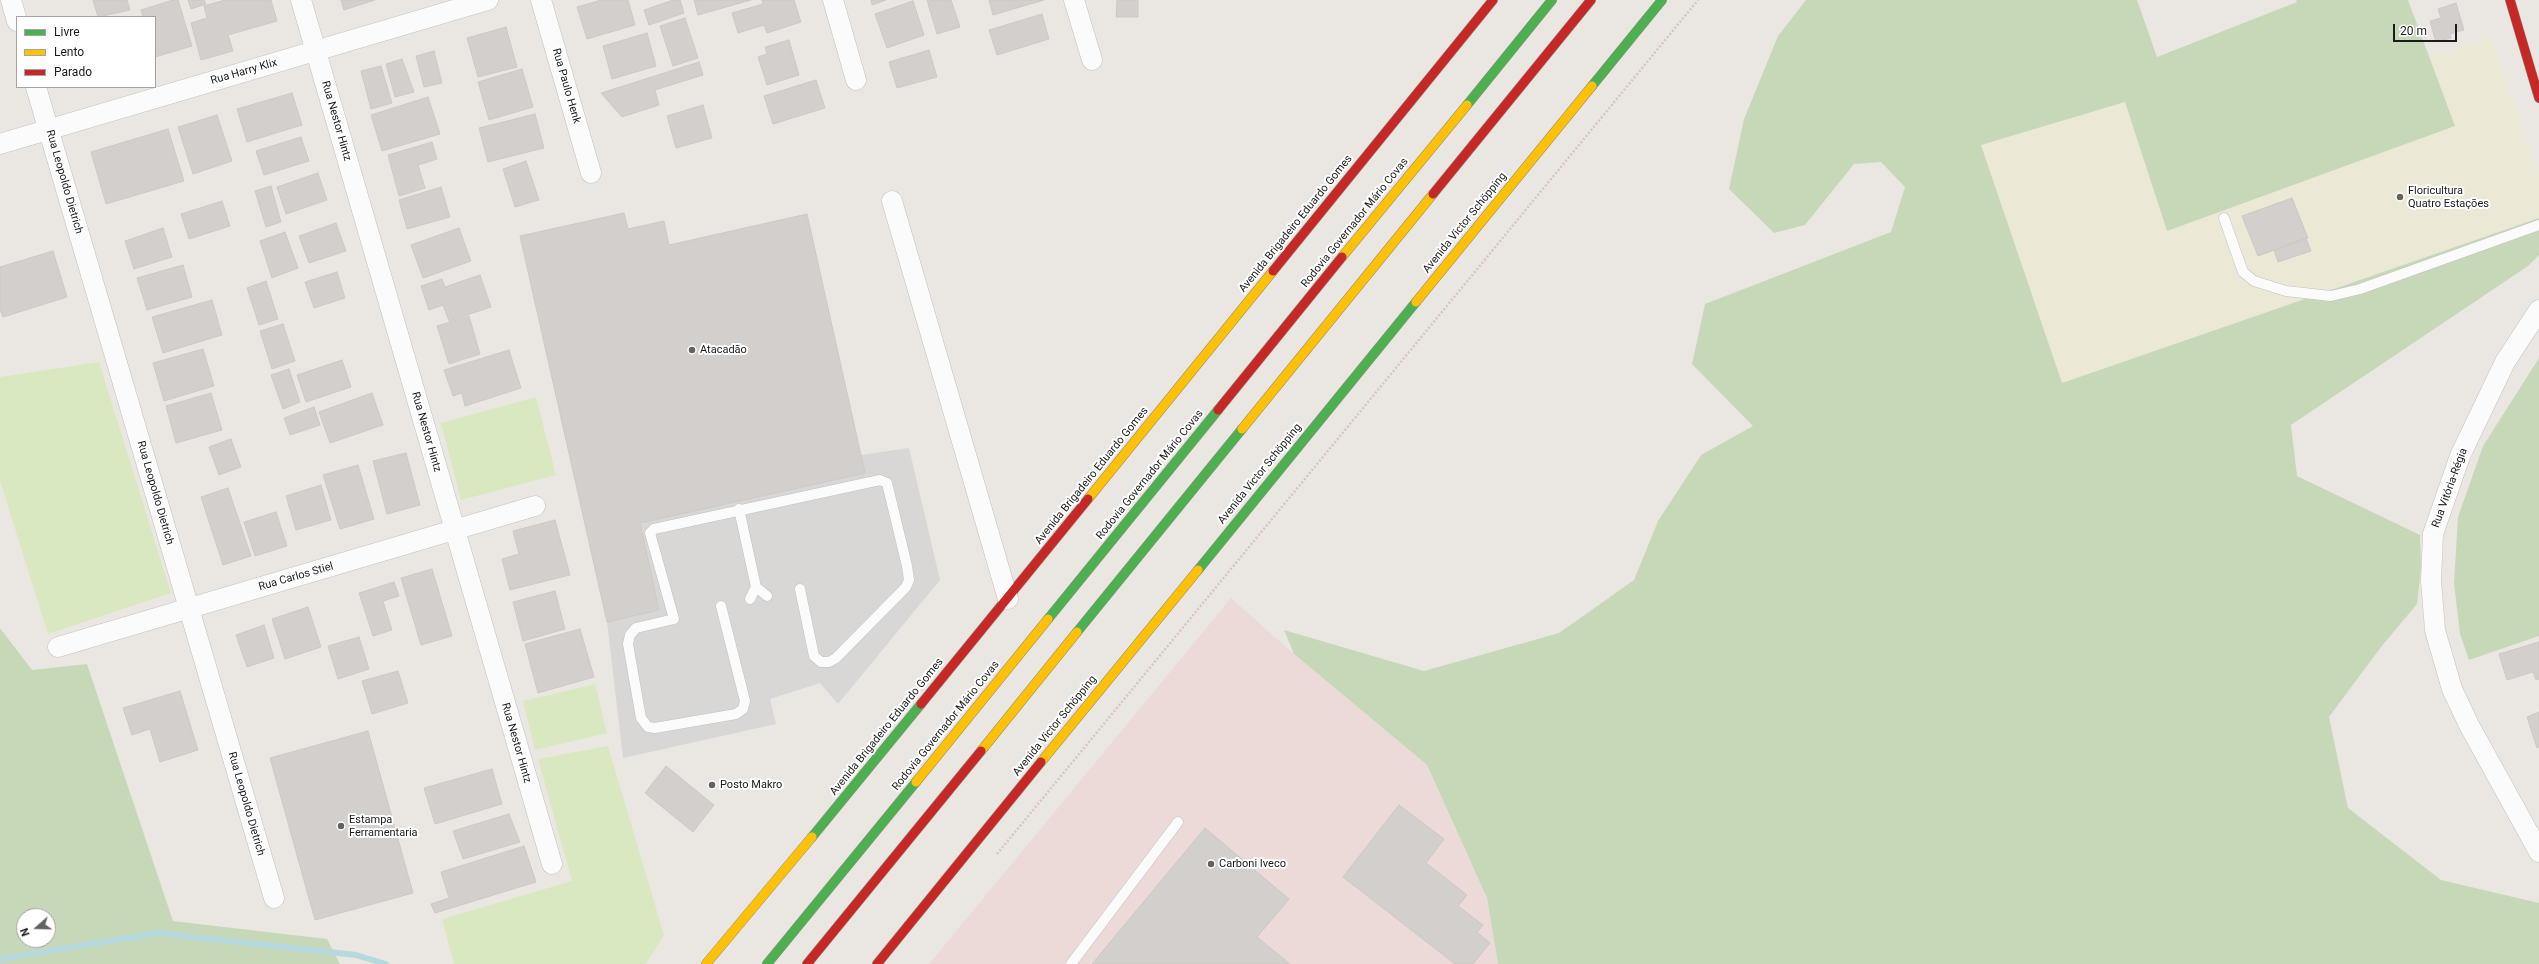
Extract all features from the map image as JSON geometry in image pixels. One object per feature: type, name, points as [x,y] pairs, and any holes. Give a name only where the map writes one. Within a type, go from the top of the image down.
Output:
[{"type":"main road","name":"Avenida Brigadeiro Eduardo Gomes","points":[[706,964],[1008,598],[1493,0]]},
{"type":"main road","name":"Rodovia Governador Mário Covas","points":[[767,964],[1552,0]]},
{"type":"main road","points":[[807,964],[1591,0]]},
{"type":"main road","name":"Avenida Victor Schöpping","points":[[877,964],[1662,0]]},
{"type":"main road","points":[[2510,0],[2539,98]]},
{"type":"street","points":[[11,0],[16,18]]},
{"type":"street","name":"Rua Nestor Hintz","points":[[301,0],[552,864]]},
{"type":"street","name":"Rua Harry Klix","points":[[0,144],[488,0]]},
{"type":"street","name":"Rua Paulo Henk","points":[[541,0],[591,173]]},
{"type":"street","points":[[833,0],[856,80]]},
{"type":"street","points":[[1074,0],[1092,60]]},
{"type":"street","name":"Rua Leopoldo Dietrich","points":[[36,88],[274,898]]},
{"type":"street","points":[[892,201],[1008,598]]},
{"type":"street","name":"Rua Vitória-Régia","points":[[2539,310],[2505,362],[2460,456],[2433,534],[2431,581],[2435,630],[2452,689],[2469,725],[2539,852]]},
{"type":"street","name":"Rua Carlos Stiel","points":[[58,647],[535,506]]},
{"type":"lane","points":[[2224,218],[2243,272],[2254,281],[2286,291],[2331,296],[2360,289],[2539,225]]},
{"type":"lane","points":[[721,606],[745,701],[743,709],[736,714],[655,728],[648,727],[641,718],[628,644],[630,635],[636,628],[674,619],[650,533],[660,526],[739,509],[880,480],[887,483],[907,566],[908,580],[906,587],[836,658],[829,662],[821,662],[814,656],[800,589]]},
{"type":"lane","points":[[739,509],[756,587],[766,596]]},
{"type":"lane","points":[[750,599],[756,587]]},
{"type":"lane","points":[[1071,964],[1178,822]]},
{"type":"path","points":[[993,859],[1698,0]]},
{"type":"shaded area","name":"Floricultura Quatro Estações","points":[[2491,37],[2539,175],[2539,218],[2062,383],[1981,145],[2125,102],[2167,230],[2454,126],[2431,56]]},
{"type":"shaded area","points":[[909,448],[940,580],[838,704],[820,683],[770,699],[776,724],[623,758],[607,622],[659,610],[640,523],[865,473],[861,455]]},
{"type":"shaded area","points":[[1231,598],[1294,654],[1427,765],[1487,898],[1498,964],[929,964]]},
{"type":"green space","points":[[1806,0],[2137,0],[2157,57],[2297,2],[2296,0],[2408,0],[2455,126],[2167,231],[2125,102],[1981,145],[2062,383],[2539,218],[2539,255],[2528,266],[2291,425],[2297,476],[2420,535],[2421,568],[2417,604],[2381,647],[2329,717],[2348,808],[2441,880],[2539,903],[2539,964],[1498,964],[1487,898],[1427,765],[1294,654],[1284,630],[1424,671],[1559,633],[1634,580],[1658,521],[1701,455],[1753,426],[1692,364],[1705,304],[1891,232],[1905,187],[1881,162],[1854,164],[1805,225],[1774,233],[1729,189],[1744,119],[1778,36]]},
{"type":"green space","points":[[2539,358],[2539,636],[2469,660],[2460,634],[2454,583],[2458,517],[2483,446]]},
{"type":"green space","points":[[99,362],[171,593],[48,634],[0,481],[0,377]]},
{"type":"green space","points":[[536,397],[556,475],[461,500],[441,423]]},
{"type":"green space","points":[[0,628],[32,670],[87,664],[173,921],[327,939],[340,964],[0,964]]},
{"type":"green space","points":[[595,684],[607,733],[535,750],[523,701]]},
{"type":"green space","points":[[608,746],[664,935],[646,964],[454,964],[442,919],[572,881],[538,759]]},
{"type":"building","points":[[93,0],[127,0],[130,10],[98,16]]},
{"type":"building","points":[[173,0],[178,0],[192,46],[156,57],[156,16],[143,16],[141,10]]},
{"type":"building","points":[[188,0],[204,0],[206,4],[191,9]]},
{"type":"building","points":[[225,0],[271,0],[277,21],[228,35],[233,51],[201,60],[191,23],[207,18],[204,6]]},
{"type":"building","points":[[341,0],[375,0],[344,10]]},
{"type":"building","points":[[601,0],[628,0],[635,25],[587,39],[577,7]]},
{"type":"building","points":[[673,0],[680,0],[684,13],[649,25],[644,10]]},
{"type":"building","points":[[694,0],[751,0],[698,15]]},
{"type":"building","points":[[762,0],[794,0],[801,22],[767,33],[764,25],[738,33],[732,13],[763,4]]},
{"type":"building","points":[[871,0],[886,0],[872,5]]},
{"type":"building","points":[[927,0],[951,0],[960,27],[937,34]]},
{"type":"building","points":[[989,0],[1044,0],[993,15]]},
{"type":"building","points":[[1117,0],[1138,0],[1138,17],[1116,17]]},
{"type":"building","points":[[913,1],[924,35],[887,48],[875,14]]},
{"type":"building","points":[[2456,3],[2464,30],[2450,34],[2451,38],[2436,42],[2430,21],[2441,18],[2438,9]]},
{"type":"building","points":[[1042,14],[1049,39],[997,55],[989,30]]},
{"type":"building","points":[[685,18],[698,58],[673,66],[660,26]]},
{"type":"building","points":[[506,27],[517,67],[478,77],[467,38]]},
{"type":"building","points":[[647,33],[656,66],[612,79],[603,46]]},
{"type":"building","points":[[789,40],[799,75],[767,85],[758,57],[767,54],[765,47]]},
{"type":"building","points":[[929,50],[937,77],[897,88],[889,62]]},
{"type":"building","points":[[434,51],[442,83],[424,87],[416,56]]},
{"type":"building","points":[[402,59],[414,92],[395,97],[386,64]]},
{"type":"building","points":[[699,62],[703,75],[655,90],[659,105],[622,117],[601,93]]},
{"type":"building","points":[[381,66],[392,103],[371,109],[361,71]]},
{"type":"building","points":[[522,69],[533,107],[489,120],[478,82]]},
{"type":"building","points":[[816,80],[825,108],[773,124],[764,96]]},
{"type":"building","points":[[292,93],[302,125],[247,142],[237,109]]},
{"type":"building","points":[[428,97],[440,134],[382,151],[371,115]]},
{"type":"building","points":[[703,105],[712,138],[676,148],[667,116]]},
{"type":"building","points":[[535,114],[544,148],[488,162],[479,128]]},
{"type":"building","points":[[217,115],[232,161],[193,174],[178,127]]},
{"type":"building","points":[[168,129],[184,181],[106,204],[91,152]]},
{"type":"building","points":[[301,137],[309,161],[264,175],[256,151]]},
{"type":"building","points":[[432,142],[437,159],[418,165],[425,188],[399,196],[388,155]]},
{"type":"building","points":[[526,161],[539,200],[515,207],[503,169]]},
{"type":"building","points":[[318,173],[327,200],[286,214],[277,187]]},
{"type":"building","points":[[271,186],[281,222],[266,227],[255,191]]},
{"type":"building","points":[[441,187],[450,217],[407,229],[399,200]]},
{"type":"building","points":[[2292,198],[2308,238],[2258,256],[2242,216]]},
{"type":"building","points":[[222,201],[230,226],[189,239],[181,214]]},
{"type":"building","name":"Atacadão","points":[[624,213],[628,229],[664,221],[669,245],[807,214],[865,473],[640,523],[659,610],[607,622],[520,236]]},
{"type":"building","points":[[336,223],[346,251],[309,263],[299,236]]},
{"type":"building","points":[[163,228],[172,257],[134,269],[125,241]]},
{"type":"building","points":[[459,228],[471,261],[423,278],[411,245]]},
{"type":"building","points":[[285,232],[298,268],[272,278],[260,241]]},
{"type":"building","points":[[2306,238],[2311,251],[2278,262],[2274,250]]},
{"type":"building","points":[[53,251],[67,297],[3,317],[0,309],[0,267]]},
{"type":"building","points":[[183,265],[192,297],[147,310],[137,278]]},
{"type":"building","points":[[337,272],[345,298],[314,308],[305,282]]},
{"type":"building","points":[[480,275],[491,307],[449,321],[443,305],[429,310],[421,286],[442,279],[445,287]]},
{"type":"building","points":[[266,281],[278,319],[259,325],[247,288]]},
{"type":"building","points":[[212,300],[222,335],[163,353],[152,317]]},
{"type":"building","points":[[469,316],[480,354],[449,364],[437,326]]},
{"type":"building","points":[[283,324],[295,361],[272,369],[260,331]]},
{"type":"building","points":[[203,349],[214,386],[164,401],[153,363]]},
{"type":"building","points":[[509,350],[521,388],[465,406],[462,393],[453,396],[444,370]]},
{"type":"building","points":[[342,360],[351,387],[306,402],[297,375]]},
{"type":"building","points":[[289,369],[300,402],[283,409],[271,375]]},
{"type":"building","points":[[211,393],[222,430],[176,443],[166,406]]},
{"type":"building","points":[[372,393],[383,425],[330,443],[319,412]]},
{"type":"building","points":[[314,407],[320,425],[290,435],[284,418]]},
{"type":"building","points":[[231,439],[241,467],[219,475],[209,447]]},
{"type":"building","points":[[406,453],[420,505],[387,514],[373,461]]},
{"type":"building","points":[[358,465],[374,519],[340,529],[323,475]]},
{"type":"building","points":[[321,485],[331,520],[296,530],[286,496]]},
{"type":"building","points":[[228,488],[251,556],[223,565],[201,497]]},
{"type":"building","points":[[276,512],[287,546],[255,556],[244,522]]},
{"type":"building","points":[[555,520],[570,575],[510,590],[502,559],[519,554],[513,531]]},
{"type":"building","points":[[432,569],[452,636],[421,645],[401,578]]},
{"type":"building","points":[[394,582],[399,596],[383,601],[392,630],[373,636],[359,593]]},
{"type":"building","points":[[555,591],[565,629],[523,641],[513,602]]},
{"type":"building","points":[[308,607],[321,647],[285,659],[272,619]]},
{"type":"building","points":[[264,625],[274,658],[247,667],[236,635]]},
{"type":"building","points":[[580,629],[594,677],[538,693],[525,644]]},
{"type":"building","points":[[359,637],[369,669],[338,679],[328,646]]},
{"type":"building","points":[[2539,642],[2539,679],[2536,680],[2533,672],[2507,680],[2499,654]]},
{"type":"building","points":[[398,671],[408,703],[372,714],[362,681]]},
{"type":"building","points":[[180,691],[198,750],[160,762],[150,729],[132,735],[123,708]]},
{"type":"building","points":[[2539,712],[2539,747],[2537,748],[2527,717]]},
{"type":"building","name":"Estampa Ferramentaria","points":[[368,731],[413,893],[315,920],[270,758]]},
{"type":"building","points":[[666,766],[714,805],[693,832],[645,793]]},
{"type":"building","points":[[492,769],[502,804],[435,824],[424,788]]},
{"type":"building","points":[[1399,805],[1444,839],[1426,863],[1467,895],[1458,906],[1483,925],[1477,932],[1490,943],[1473,964],[1455,964],[1343,877]]},
{"type":"building","points":[[509,814],[520,842],[463,859],[453,831]]},
{"type":"building","name":"Carboni Iveco","points":[[1205,828],[1289,899],[1257,937],[1290,964],[1092,964]]},
{"type":"building","points":[[524,846],[536,882],[435,913],[431,904],[449,898],[441,872]]},
{"type":"waterway","points":[[0,959],[158,933],[356,955],[386,964]]},
{"type":"traffic: fast","points":[[1467,105],[1552,0]]},
{"type":"traffic: fast","points":[[1592,86],[1662,0]]},
{"type":"traffic: fast","points":[[1198,570],[1416,302]]},
{"type":"traffic: fast","points":[[1048,619],[1218,410]]},
{"type":"traffic: fast","points":[[1077,632],[1242,429]]},
{"type":"traffic: fast","points":[[812,837],[921,704]]},
{"type":"traffic: fast","points":[[767,964],[916,782]]},
{"type":"traffic: slow","points":[[1416,302],[1592,86]]},
{"type":"traffic: slow","points":[[1342,257],[1467,105]]},
{"type":"traffic: slow","points":[[1242,429],[1433,194]]},
{"type":"traffic: slow","points":[[1088,499],[1273,271]]},
{"type":"traffic: slow","points":[[1041,762],[1198,570]]},
{"type":"traffic: slow","points":[[916,782],[1048,619]]},
{"type":"traffic: slow","points":[[981,751],[1077,632]]},
{"type":"traffic: slow","points":[[706,964],[812,837]]},
{"type":"traffic: jam","points":[[1273,271],[1493,0]]},
{"type":"traffic: jam","points":[[1433,194],[1591,0]]},
{"type":"traffic: jam","points":[[2510,0],[2539,98]]},
{"type":"traffic: jam","points":[[1218,410],[1342,257]]},
{"type":"traffic: jam","points":[[921,704],[1088,499]]},
{"type":"traffic: jam","points":[[807,964],[981,751]]},
{"type":"traffic: jam","points":[[877,964],[1041,762]]},
{"type":"place","name":"Floricultura Quatro Estações","points":[[2400,197]]},
{"type":"place","name":"Atacadão","points":[[692,350]]},
{"type":"place","name":"Posto Makro","points":[[712,785]]},
{"type":"place","name":"Estampa Ferramentaria","points":[[341,826]]},
{"type":"place","name":"Carboni Iveco","points":[[1211,864]]}]
